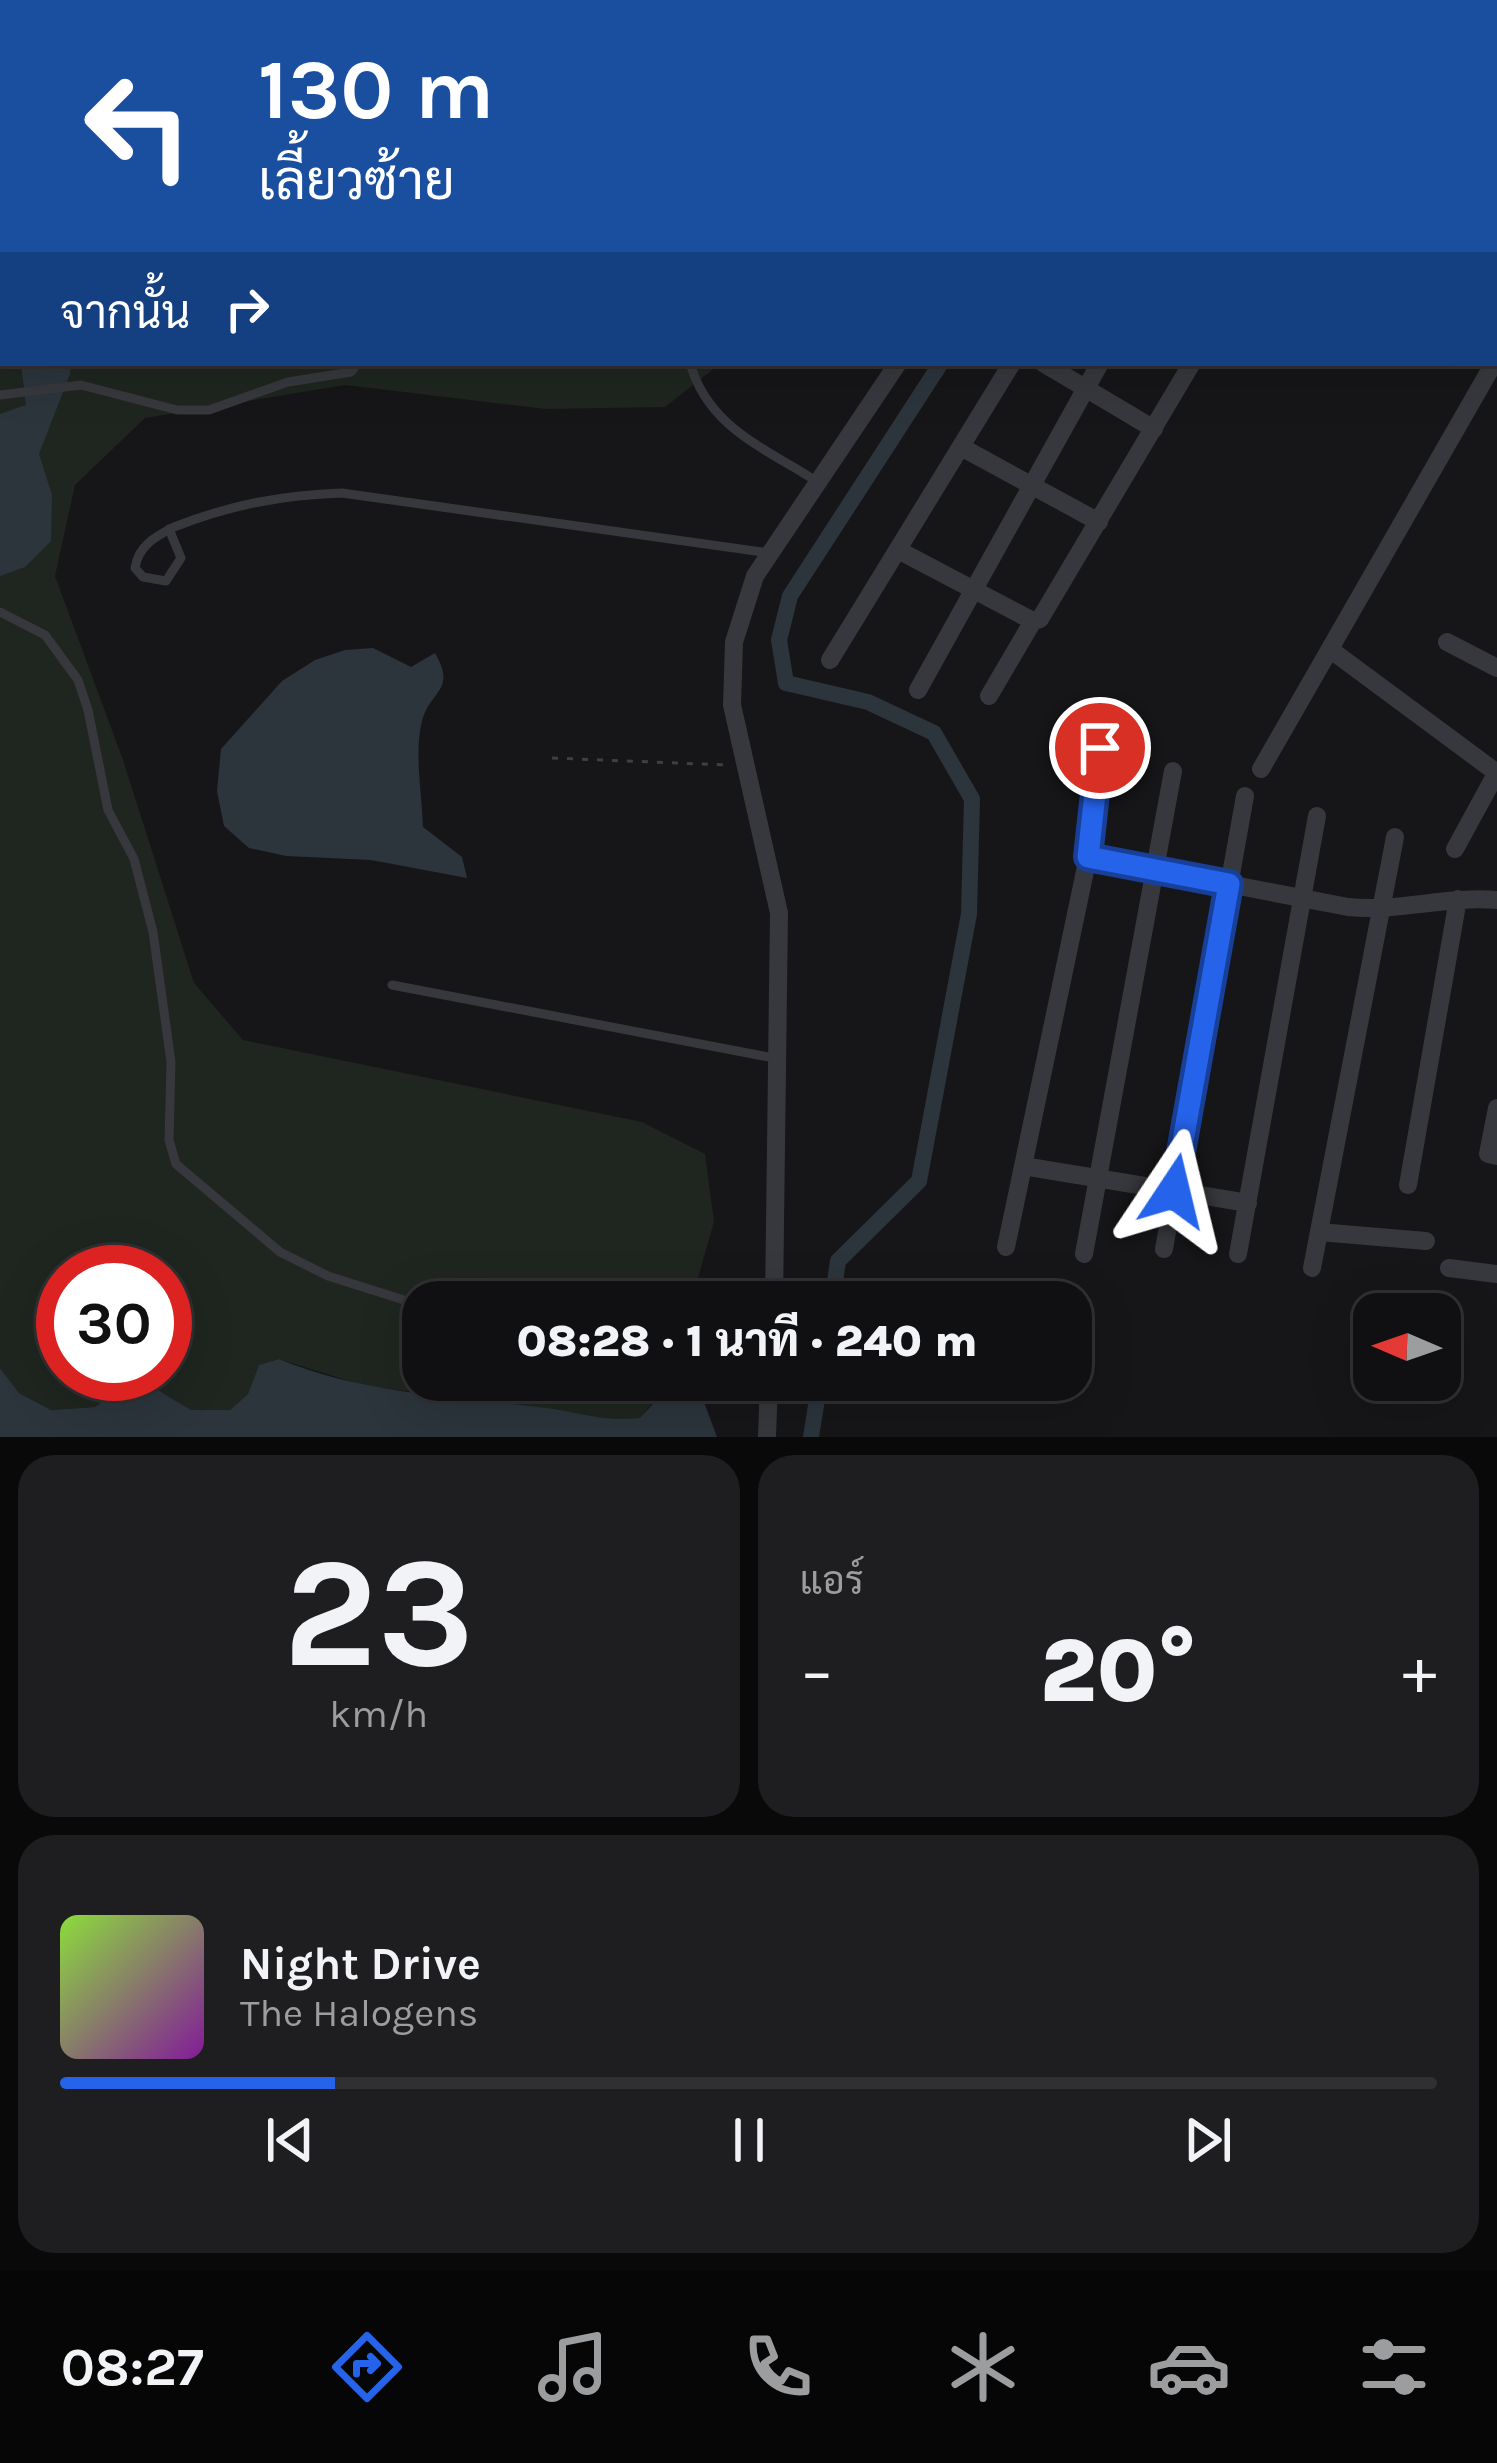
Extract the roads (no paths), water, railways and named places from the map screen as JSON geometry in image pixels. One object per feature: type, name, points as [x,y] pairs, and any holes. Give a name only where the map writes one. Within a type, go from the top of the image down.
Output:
[{"type":"street","points":[[774,1281],[779,914],[730,676],[741,620],[769,553],[896,366]]},
{"type":"street","points":[[830,660],[1010,366]]},
{"type":"street","points":[[1048,366],[1154,428]]},
{"type":"street","points":[[918,690],[1098,366]]},
{"type":"street","points":[[989,696],[1034,621],[1046,614],[1190,366]]},
{"type":"street","points":[[1261,769],[1492,366]]},
{"type":"street","points":[[961,447],[1100,522]]},
{"type":"street","points":[[898,550],[1034,621]]},
{"type":"street","points":[[1447,642],[1497,668]]},
{"type":"street","points":[[1331,650],[1495,782],[1455,849]]},
{"type":"street","points":[[1006,1247],[1088,857],[1100,748]]},
{"type":"street","points":[[1084,1254],[1173,771]]},
{"type":"street","points":[[1164,1249],[1246,796]]},
{"type":"street","points":[[1238,1254],[1317,816]]},
{"type":"street","points":[[1312,1268],[1395,837]]},
{"type":"street","points":[[1088,857],[1378,910],[1458,899],[1497,900]]},
{"type":"street","points":[[1408,1185],[1458,899]]},
{"type":"street","points":[[1497,1108],[1489,1154],[1497,1156]]},
{"type":"street","points":[[1023,1166],[1248,1203]]},
{"type":"street","points":[[1319,1232],[1426,1240]]},
{"type":"street","points":[[1449,1268],[1497,1274]]},
{"type":"street","points":[[767,1437],[768,1401]]},
{"type":"lane","points":[[0,395],[81,386],[177,410],[208,410],[288,382],[351,372],[356,366]]},
{"type":"lane","points":[[691,366],[699,395],[728,428],[816,481]]},
{"type":"lane","points":[[169,530],[181,558],[175,574],[166,581],[143,577],[135,568],[141,550],[169,530],[283,495],[342,493],[769,553]]},
{"type":"lane","points":[[0,612],[44,635],[78,680],[88,710],[108,810],[134,859],[153,932],[171,1062],[170,1140],[176,1164],[280,1252],[328,1276],[402,1299]]},
{"type":"lane","points":[[392,985],[779,1059]]},
{"type":"waterway","points":[[835,1281],[838,1261],[919,1181],[969,914],[972,799],[934,733],[868,702],[786,683],[779,640],[790,596],[939,366]]},
{"type":"waterway","points":[[811,1437],[817,1401]]}]
